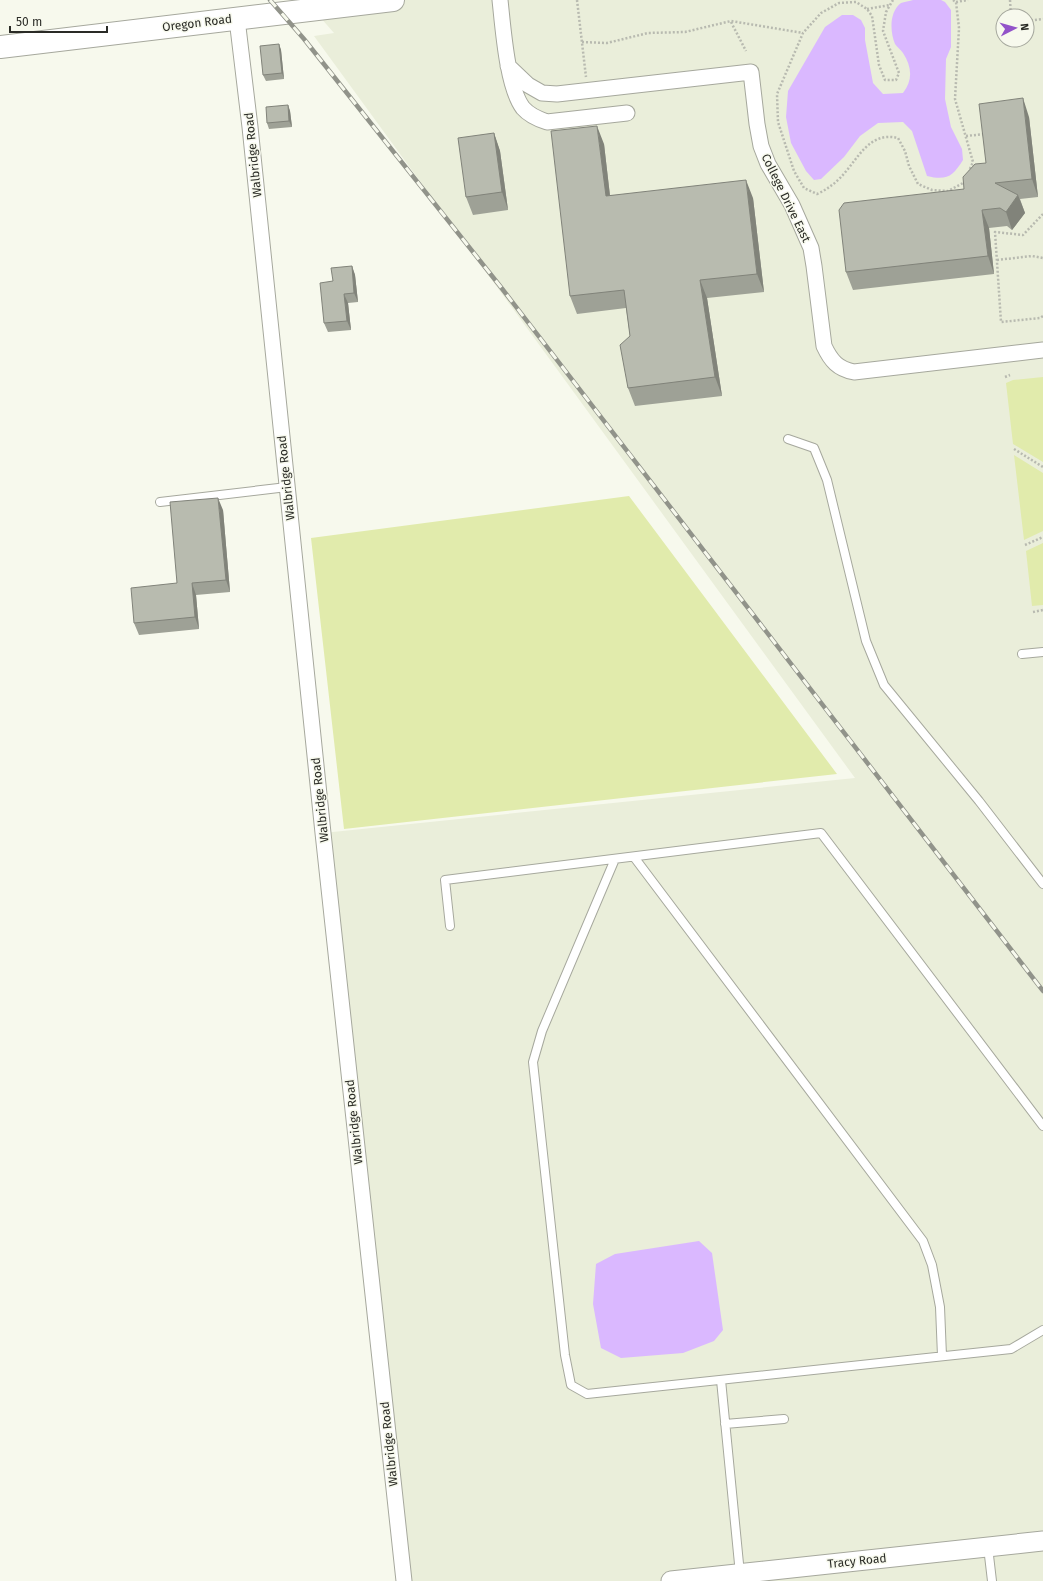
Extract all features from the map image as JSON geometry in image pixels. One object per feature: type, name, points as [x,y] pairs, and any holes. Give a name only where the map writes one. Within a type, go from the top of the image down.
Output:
[{"type":"main road","name":"Oregon Road","points":[[0,47],[393,0]]},
{"type":"street","points":[[500,0],[508,66],[517,97],[524,108],[536,118],[547,122],[627,113]]},
{"type":"street","name":"Walbridge Road","points":[[237,19],[250,127],[323,833],[404,1581]]},
{"type":"street","name":"College Drive East","points":[[508,66],[528,85],[542,93],[557,94],[751,72],[761,146],[768,164],[792,205],[811,248],[824,346],[829,356],[836,364],[845,370],[854,372],[1043,350]]},
{"type":"street","name":"Tracy Road","points":[[671,1581],[740,1577],[1043,1541]]},
{"type":"lane","points":[[788,439],[814,448],[827,480],[866,641],[884,685],[979,801],[1043,884]]},
{"type":"lane","points":[[160,502],[287,487]]},
{"type":"lane","points":[[1022,654],[1043,652]]},
{"type":"lane","points":[[450,926],[445,880],[821,833],[1043,1126]]},
{"type":"lane","points":[[634,857],[923,1242],[932,1265],[940,1307],[942,1356]]},
{"type":"lane","points":[[615,859],[542,1031],[533,1062],[564,1355],[571,1385],[587,1394],[1012,1349],[1042,1332]]},
{"type":"lane","points":[[721,1380],[740,1577]]},
{"type":"lane","points":[[725,1424],[784,1419]]},
{"type":"lane","points":[[988,1547],[992,1581]]},
{"type":"path","points":[[577,0],[588,91]]},
{"type":"path","points":[[893,0],[886,12],[882,32],[899,73],[896,80],[885,80],[879,65],[872,16],[867,9],[856,2],[839,2],[821,13],[804,33],[777,94],[778,122],[794,171],[804,188],[817,194],[841,178],[872,141],[888,136],[898,138],[905,151],[909,166],[918,184],[932,190],[948,191],[965,182],[973,162],[955,99],[959,28],[956,2]]},
{"type":"path","points":[[953,0],[956,2],[968,0]]},
{"type":"path","points":[[867,9],[890,5]]},
{"type":"path","points":[[582,42],[607,43],[648,33],[685,32],[731,21],[804,33]]},
{"type":"path","points":[[731,21],[746,51]]},
{"type":"path","points":[[966,136],[987,134]]},
{"type":"path","points":[[1043,214],[1023,235],[995,232],[1001,322],[1040,318],[1043,316]]},
{"type":"path","points":[[996,260],[1032,256],[1043,258]]},
{"type":"path","points":[[1005,377],[1010,375]]},
{"type":"path","points":[[1014,449],[1043,467]]},
{"type":"path","points":[[1025,545],[1043,537]]},
{"type":"path","points":[[1033,612],[1043,610]]},
{"type":"shaded area","points":[[305,0],[1043,0],[1043,1581],[404,1581],[323,833],[855,778],[314,36],[334,33]]},
{"type":"shaded area","points":[[913,0],[941,0],[945,2],[951,10],[951,47],[946,59],[945,99],[951,127],[962,149],[963,160],[956,170],[949,176],[940,178],[927,176],[912,131],[903,122],[878,123],[860,136],[844,157],[821,179],[814,180],[806,171],[791,143],[786,117],[788,91],[825,27],[842,15],[853,15],[861,20],[865,28],[865,40],[873,83],[883,94],[903,93],[910,78],[910,68],[906,58],[893,39],[892,22],[894,12],[897,7],[901,3]]},
{"type":"shaded area","points":[[699,1241],[712,1253],[723,1330],[714,1341],[683,1353],[621,1358],[601,1348],[593,1304],[596,1264],[615,1254]]},
{"type":"green space","points":[[1043,377],[1043,462],[1013,444],[1006,383],[1013,380]]},
{"type":"green space","points":[[1014,455],[1043,473],[1043,531],[1024,540]]},
{"type":"green space","points":[[629,496],[837,774],[344,829],[311,538]]},
{"type":"green space","points":[[1043,543],[1043,605],[1032,606],[1026,551]]},
{"type":"building","points":[[279,44],[282,73],[263,75],[260,46]]},
{"type":"building","points":[[1023,98],[1032,179],[995,183],[1018,195],[1006,212],[1000,208],[982,210],[988,256],[846,272],[839,210],[844,203],[964,189],[963,177],[975,164],[986,163],[979,104]]},
{"type":"building","points":[[288,105],[289,121],[267,123],[266,107]]},
{"type":"building","points":[[597,126],[606,196],[746,180],[757,274],[700,280],[715,377],[628,388],[620,345],[630,336],[624,290],[570,296],[551,131]]},
{"type":"building","points":[[494,133],[502,192],[466,197],[458,138]]},
{"type":"building","points":[[352,266],[354,293],[344,294],[347,321],[324,323],[320,283],[333,281],[331,268]]},
{"type":"building","points":[[218,498],[226,580],[192,583],[195,617],[134,623],[131,588],[177,583],[170,502]]},
{"type":"railway","points":[[270,0],[304,39],[500,286],[1043,991]]}]
